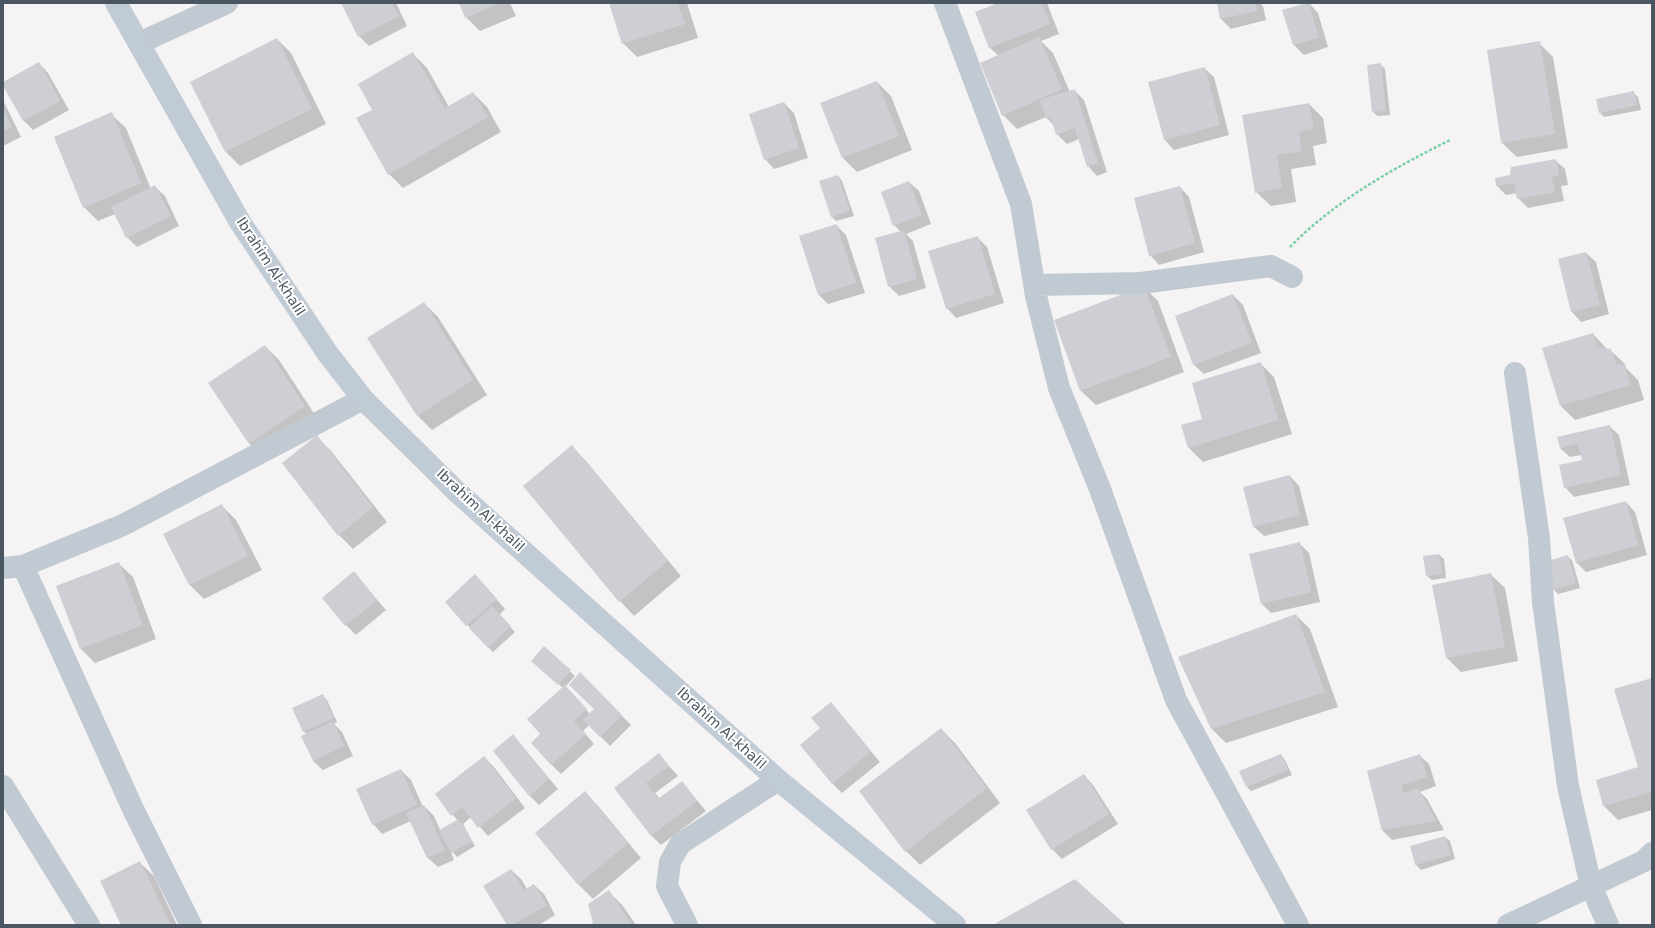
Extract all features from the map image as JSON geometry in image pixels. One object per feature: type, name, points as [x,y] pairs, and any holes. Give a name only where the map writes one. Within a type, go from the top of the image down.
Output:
[{"type":"street","name":"Ibrahim Al-khalil","points":[[116,3],[240,222],[328,354],[363,399],[456,490],[778,780],[955,925]]},
{"type":"street","points":[[139,43],[227,3]]},
{"type":"street","points":[[945,3],[1021,204],[1035,285],[1059,388],[1100,489],[1176,700],[1298,925]]},
{"type":"street","points":[[1035,285],[1141,283],[1271,266],[1292,277]]},
{"type":"street","points":[[1515,373],[1539,538],[1543,602],[1568,786],[1591,886],[1608,925]]},
{"type":"street","points":[[191,925],[13,567],[123,524],[363,399]]},
{"type":"street","points":[[688,925],[667,886],[670,862],[680,844],[778,780]]},
{"type":"street","points":[[3,786],[89,925]]},
{"type":"street","points":[[1508,925],[1644,861],[1652,853]]},
{"type":"path","points":[[1271,266],[1310,226],[1346,199],[1413,159],[1450,140]]},
{"type":"building","points":[[341,3],[392,3],[399,16],[358,37]]},
{"type":"building","points":[[459,3],[500,3],[465,18]]},
{"type":"building","points":[[609,3],[678,3],[685,24],[622,44]]},
{"type":"building","points":[[998,3],[1042,3],[1050,24],[989,48],[975,12]]},
{"type":"building","points":[[1217,3],[1255,3],[1257,11],[1220,19]]},
{"type":"building","points":[[1309,3],[1319,38],[1293,45],[1282,10]]},
{"type":"building","points":[[1039,37],[1062,89],[1002,116],[980,63]]},
{"type":"building","points":[[277,38],[312,109],[225,152],[190,82]]},
{"type":"building","points":[[1540,41],[1555,134],[1501,143],[1487,50]]},
{"type":"building","points":[[413,52],[445,108],[473,92],[488,117],[388,175],[356,118],[372,110],[358,84]]},
{"type":"building","points":[[39,62],[60,101],[23,121],[3,86],[3,82]]},
{"type":"building","points":[[1381,63],[1386,111],[1372,112],[1367,65]]},
{"type":"building","points":[[1205,67],[1220,125],[1164,140],[1148,82]]},
{"type":"building","points":[[877,81],[899,136],[842,158],[820,103]]},
{"type":"building","points":[[1075,89],[1098,163],[1087,167],[1075,128],[1056,135],[1051,118],[1046,119],[1040,100]]},
{"type":"building","points":[[1634,91],[1637,105],[1599,113],[1596,99]]},
{"type":"building","points":[[784,102],[799,148],[764,160],[749,114]]},
{"type":"building","points":[[1309,103],[1314,129],[1299,132],[1302,151],[1277,155],[1282,188],[1255,193],[1242,115]]},
{"type":"building","points":[[3,108],[12,127],[3,132]]},
{"type":"building","points":[[112,112],[141,183],[83,208],[54,137]]},
{"type":"building","points":[[1556,159],[1559,175],[1552,177],[1555,192],[1517,199],[1514,183],[1496,186],[1495,178],[1510,175],[1511,167]]},
{"type":"building","points":[[838,175],[850,211],[831,217],[819,181]]},
{"type":"building","points":[[909,181],[922,215],[893,226],[881,192]]},
{"type":"building","points":[[155,185],[171,216],[126,238],[111,207]]},
{"type":"building","points":[[1180,186],[1195,243],[1149,256],[1134,198]]},
{"type":"building","points":[[836,224],[856,283],[818,295],[799,236]]},
{"type":"building","points":[[904,230],[917,279],[888,287],[875,238]]},
{"type":"building","points":[[978,236],[995,294],[946,309],[928,251]]},
{"type":"building","points":[[1586,252],[1600,305],[1571,312],[1558,259]]},
{"type":"building","points":[[1144,286],[1171,357],[1080,391],[1054,320]]},
{"type":"building","points":[[1233,294],[1252,343],[1193,365],[1175,316]]},
{"type":"building","points":[[424,302],[473,380],[417,416],[367,338]]},
{"type":"building","points":[[1593,333],[1597,347],[1611,349],[1616,364],[1625,365],[1630,385],[1560,406],[1542,348]]},
{"type":"building","points":[[265,345],[305,406],[249,444],[208,383]]},
{"type":"building","points":[[1261,362],[1278,420],[1188,448],[1181,425],[1202,419],[1192,383]]},
{"type":"building","points":[[1610,425],[1621,475],[1564,488],[1559,465],[1582,460],[1578,444],[1560,448],[1557,437]]},
{"type":"building","points":[[317,435],[373,507],[338,536],[282,463]]},
{"type":"building","points":[[572,445],[668,561],[619,602],[523,486]]},
{"type":"building","points":[[1290,475],[1300,515],[1253,527],[1243,487]]},
{"type":"building","points":[[1626,501],[1638,545],[1576,563],[1563,518]]},
{"type":"building","points":[[222,504],[248,556],[189,585],[163,534]]},
{"type":"building","points":[[1300,542],[1311,592],[1261,604],[1249,554]]},
{"type":"building","points":[[1439,554],[1442,574],[1426,576],[1423,556]]},
{"type":"building","points":[[1568,555],[1576,583],[1553,590],[1544,562]]},
{"type":"building","points":[[119,562],[143,625],[80,649],[56,586]]},
{"type":"building","points":[[354,571],[377,600],[345,626],[322,598]]},
{"type":"building","points":[[1491,573],[1505,647],[1446,658],[1432,585]]},
{"type":"building","points":[[475,574],[497,599],[466,626],[445,602]]},
{"type":"building","points":[[492,606],[511,626],[488,648],[469,628]]},
{"type":"building","points":[[1296,614],[1325,692],[1211,729],[1178,657]]},
{"type":"building","points":[[544,646],[571,670],[558,685],[531,661]]},
{"type":"building","points":[[580,672],[622,715],[600,737],[583,720],[594,709],[569,685]]},
{"type":"building","points":[[1652,678],[1652,792],[1603,806],[1596,780],[1638,767],[1614,689]]},
{"type":"building","points":[[565,685],[587,709],[574,721],[586,734],[551,765],[531,743],[540,734],[527,719]]},
{"type":"building","points":[[323,694],[334,718],[303,732],[292,708]]},
{"type":"building","points":[[831,702],[871,751],[832,784],[800,745],[820,728],[811,718]]},
{"type":"building","points":[[333,721],[344,746],[313,761],[301,736]]},
{"type":"building","points":[[941,728],[987,788],[905,852],[859,791]]},
{"type":"building","points":[[513,734],[549,779],[529,796],[493,751]]},
{"type":"building","points":[[659,753],[669,766],[646,783],[658,799],[682,781],[697,801],[651,836],[614,788]]},
{"type":"building","points":[[1281,754],[1288,770],[1246,787],[1239,771]]},
{"type":"building","points":[[1420,754],[1427,777],[1401,785],[1404,793],[1418,788],[1436,821],[1382,830],[1367,771]]},
{"type":"building","points":[[484,756],[516,798],[478,828],[462,807],[451,816],[435,794]]},
{"type":"building","points":[[401,769],[417,805],[372,825],[356,789]]},
{"type":"building","points":[[1084,774],[1109,814],[1051,850],[1026,810]]},
{"type":"building","points":[[585,791],[628,843],[578,885],[535,833]]},
{"type":"building","points":[[424,805],[445,850],[427,858],[406,813]]},
{"type":"building","points":[[459,819],[472,841],[451,853],[439,830]]},
{"type":"building","points":[[1445,836],[1451,855],[1415,865],[1410,846]]},
{"type":"building","points":[[140,861],[171,925],[121,925],[100,881]]},
{"type":"building","points":[[511,869],[524,890],[534,884],[547,905],[513,925],[507,925],[483,886]]},
{"type":"building","points":[[1075,879],[1126,925],[998,925],[996,923]]},
{"type":"building","points":[[609,890],[632,925],[590,925],[593,923],[588,904]]}]
